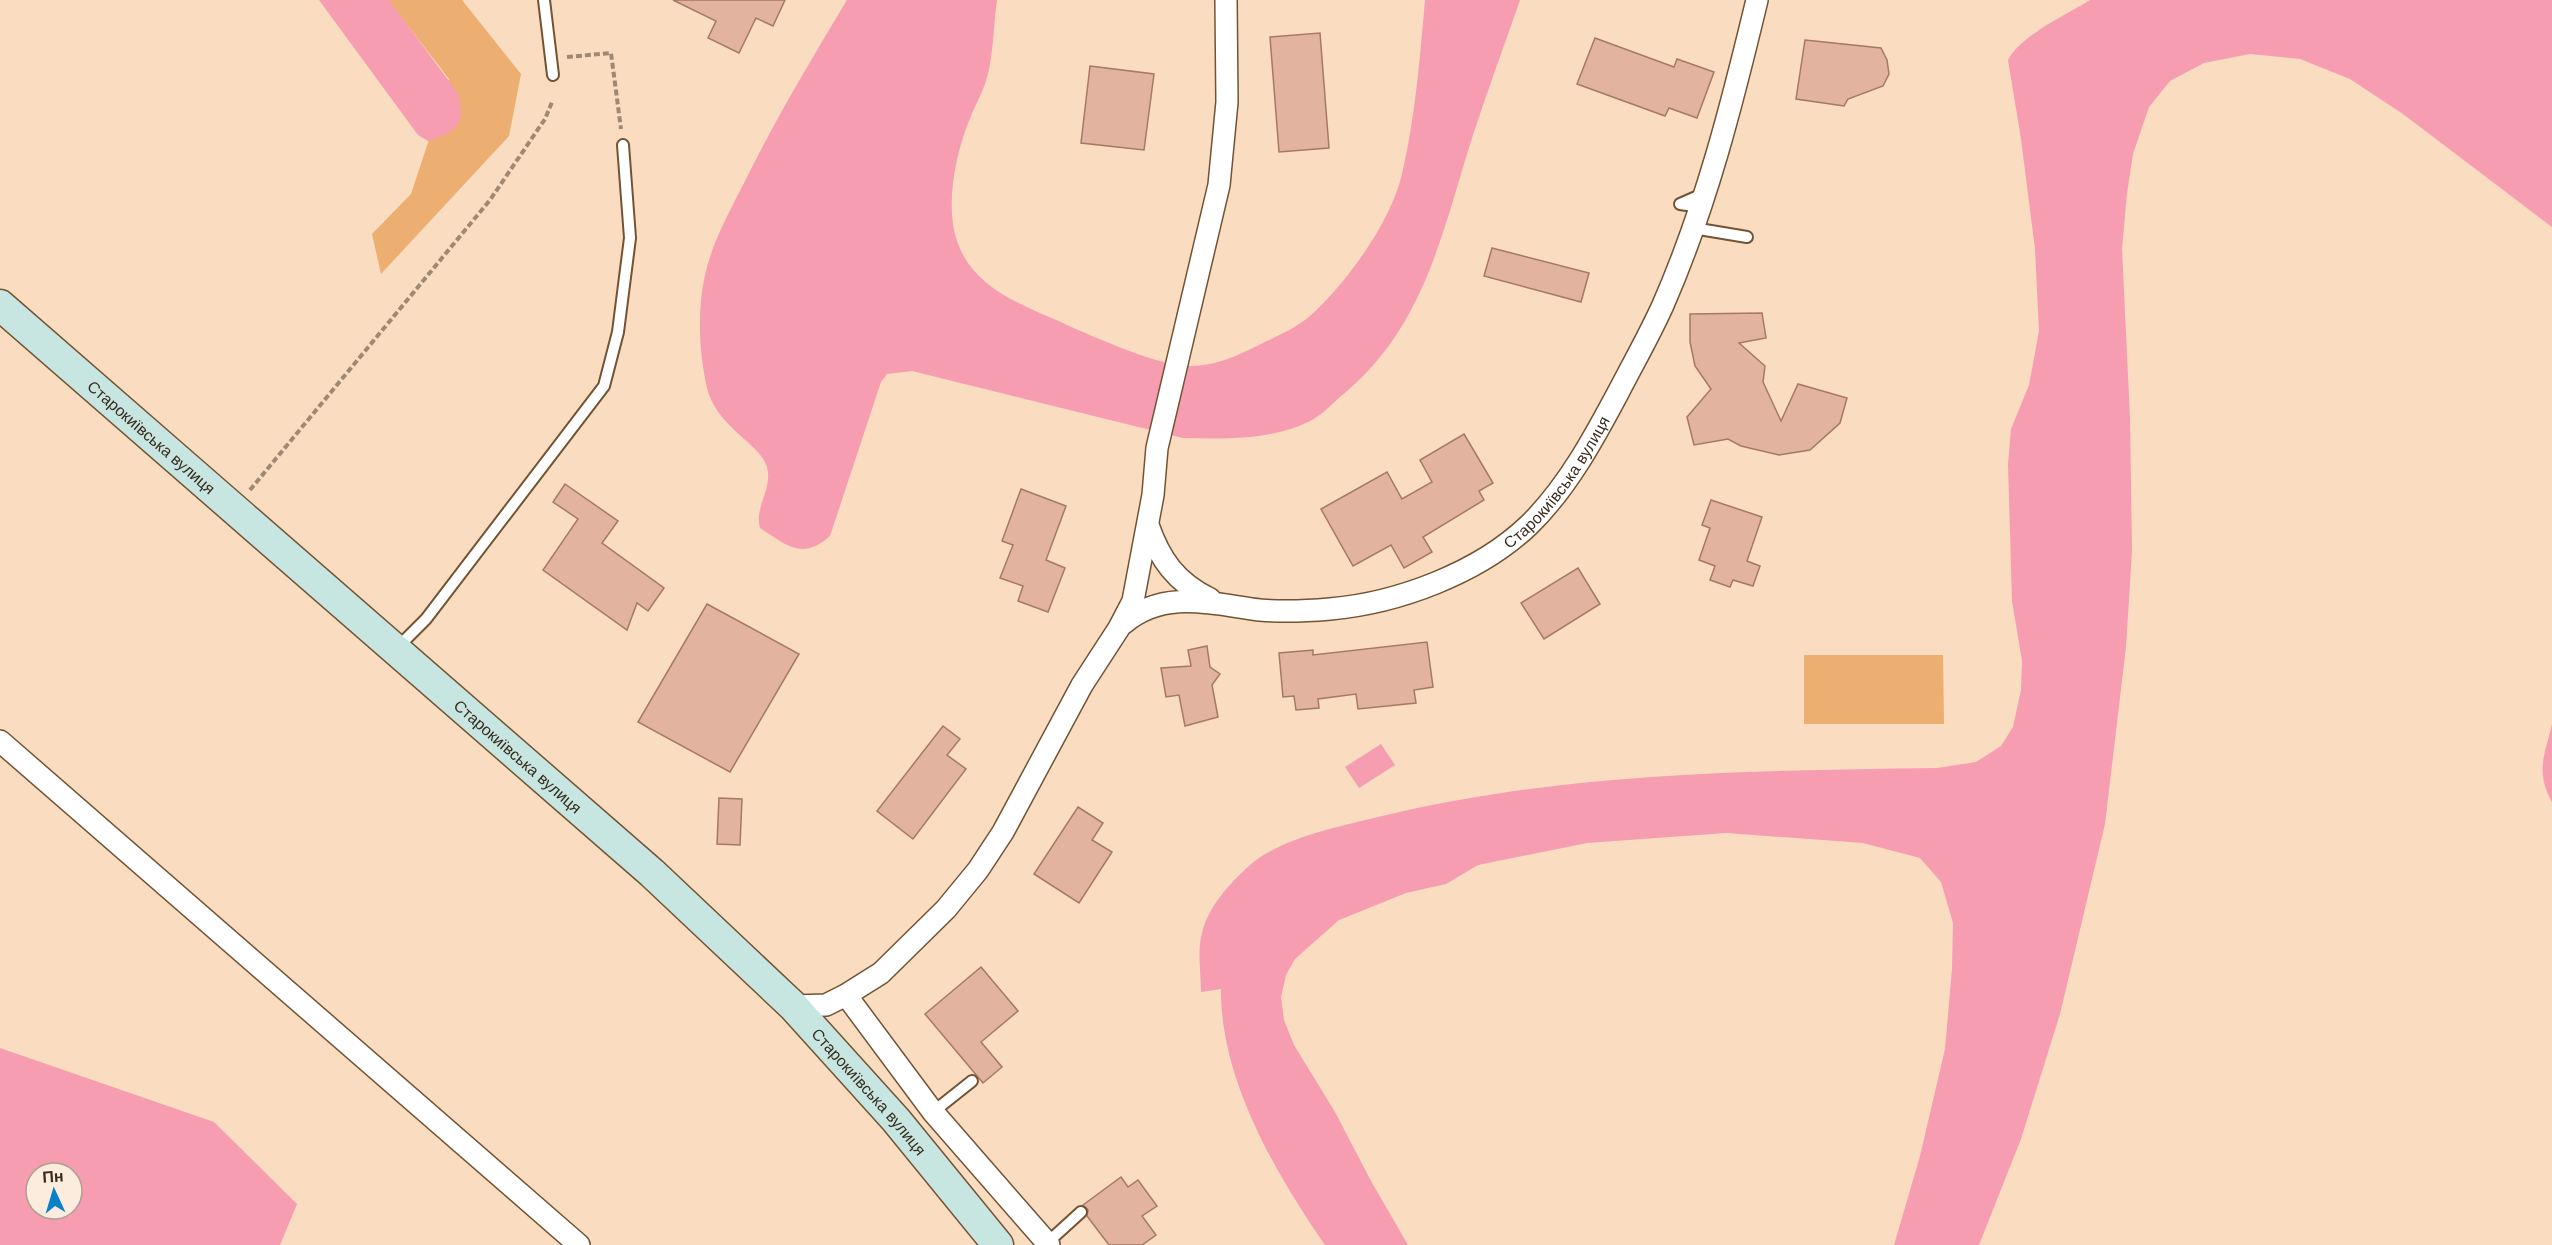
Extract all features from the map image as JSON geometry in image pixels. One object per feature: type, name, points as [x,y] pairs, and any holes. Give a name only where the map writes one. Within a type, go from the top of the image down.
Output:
[{"type":"street","points":[[794,1006],[826,1005],[880,974],[946,909],[978,870],[1020,802],[1096,659],[1119,628],[1133,601],[1153,495],[1157,448],[1219,185],[1225,140],[1226,0]]},
{"type":"street","name":"Старокиївська вулиця","points":[[1096,659],[1118,628],[1142,610],[1174,601],[1214,602],[1261,610],[1297,611],[1368,602],[1441,579],[1506,544],[1550,502],[1584,453],[1662,307],[1693,228],[1698,202],[1734,94],[1757,0]]},
{"type":"street","name":"Старокиївська вулиця","points":[[4,317],[234,509],[652,873],[794,1006],[896,1120],[998,1245]]},
{"type":"street","points":[[1148,524],[1158,552],[1170,572],[1189,588],[1214,602]]},
{"type":"street","points":[[0,741],[579,1245]]},
{"type":"street","points":[[846,995],[933,1112],[1048,1244]]},
{"type":"lane","points":[[544,0],[553,75]]},
{"type":"lane","points":[[396,650],[426,619],[604,386],[618,332],[630,238],[623,145]]},
{"type":"lane","points":[[1693,228],[1747,237]]},
{"type":"lane","points":[[933,1112],[972,1081]]},
{"type":"lane","points":[[1048,1244],[1081,1212]]},
{"type":"path","points":[[551,58],[611,53],[623,145]]},
{"type":"path","points":[[234,509],[490,200],[545,119],[552,102]]},
{"type":"shaded area","points":[[319,0],[389,0],[457,92],[461,111],[458,125],[447,134],[428,141],[418,135]]},
{"type":"shaded area","points":[[388,0],[462,0],[521,74],[509,136],[381,274],[372,234],[411,194],[449,79]]},
{"type":"shaded area","points":[[847,0],[997,0],[988,74],[966,129],[953,187],[954,230],[968,263],[979,276],[1006,296],[1083,332],[1157,360],[1197,366],[1228,359],[1248,351],[1300,324],[1338,287],[1378,232],[1396,193],[1407,153],[1414,110],[1425,0],[1520,0],[1478,121],[1439,245],[1411,311],[1392,342],[1369,370],[1321,414],[1294,428],[1263,435],[1183,438],[912,371],[887,374],[881,382],[830,536],[820,544],[802,549],[786,545],[760,528],[759,513],[768,483],[767,467],[763,458],[729,424],[712,402],[702,360],[700,332],[702,289],[716,239],[727,216],[781,113]]},
{"type":"shaded area","points":[[2090,0],[2552,0],[2552,227],[2403,114],[2350,79],[2300,59],[2250,54],[2204,63],[2170,81],[2149,107],[2133,154],[2122,249],[2130,418],[2132,551],[2126,647],[2105,824],[2060,1014],[2021,1139],[1979,1245],[1894,1245],[1920,1156],[1945,1049],[1952,969],[1953,923],[1941,882],[1920,858],[1863,843],[1726,833],[1587,843],[1478,865],[1446,884],[1406,893],[1339,920],[1295,959],[1286,975],[1281,997],[1284,1020],[1294,1045],[1335,1112],[1408,1245],[1325,1245],[1270,1156],[1240,1090],[1223,1023],[1221,989],[1201,992],[1200,947],[1205,923],[1223,893],[1255,861],[1283,845],[1330,829],[1447,802],[1516,791],[1656,777],[1937,768],[1976,762],[2001,746],[2013,727],[2021,690],[2022,661],[2012,601],[2008,464],[2011,429],[2029,385],[2039,331],[2035,249],[2008,60],[2014,51],[2033,34]]},
{"type":"shaded area","points":[[1804,655],[1943,655],[1944,724],[1804,724]]},
{"type":"shaded area","points":[[2552,724],[2552,802],[2544,781],[2543,763]]},
{"type":"shaded area","points":[[1381,744],[1395,765],[1359,788],[1345,767]]},
{"type":"shaded area","points":[[0,1048],[214,1122],[297,1204],[280,1245],[0,1245]]},
{"type":"building","points":[[673,0],[785,0],[773,26],[756,18],[739,53],[708,38],[716,21]]},
{"type":"building","points":[[1320,33],[1329,148],[1279,152],[1270,37]]},
{"type":"building","points":[[1595,38],[1674,67],[1677,59],[1714,72],[1697,118],[1669,108],[1665,116],[1577,84]]},
{"type":"building","points":[[1805,40],[1881,48],[1887,60],[1889,74],[1883,86],[1848,99],[1844,106],[1796,99]]},
{"type":"building","points":[[1090,66],[1154,74],[1144,150],[1081,143]]},
{"type":"building","points":[[1492,248],[1589,273],[1581,302],[1484,276]]},
{"type":"building","points":[[1762,313],[1766,338],[1739,343],[1765,366],[1763,382],[1781,421],[1798,384],[1847,398],[1840,423],[1810,450],[1779,455],[1741,446],[1728,439],[1694,445],[1687,417],[1711,389],[1695,366],[1690,342],[1690,314]]},
{"type":"building","points":[[1464,434],[1493,483],[1479,491],[1484,500],[1423,537],[1432,552],[1404,568],[1391,545],[1353,566],[1321,509],[1387,472],[1402,499],[1432,482],[1420,460]]},
{"type":"building","points":[[565,484],[618,521],[602,543],[664,588],[648,611],[637,603],[627,630],[543,570],[578,519],[553,502]]},
{"type":"building","points":[[1021,489],[1066,506],[1046,560],[1065,568],[1048,612],[1018,601],[1023,586],[1000,578],[1013,545],[1002,541]]},
{"type":"building","points":[[1711,500],[1762,517],[1747,561],[1760,566],[1753,586],[1733,580],[1730,587],[1710,580],[1715,566],[1699,560],[1710,528],[1702,525]]},
{"type":"building","points":[[1578,568],[1600,604],[1544,639],[1521,603]]},
{"type":"building","points":[[707,604],[799,654],[730,772],[638,722]]},
{"type":"building","points":[[1427,642],[1433,687],[1414,690],[1416,703],[1358,709],[1356,694],[1318,699],[1319,708],[1296,710],[1294,696],[1283,697],[1279,653],[1313,650],[1313,655]]},
{"type":"building","points":[[1207,646],[1210,667],[1220,674],[1212,685],[1218,717],[1185,726],[1179,695],[1166,697],[1161,668],[1191,666],[1188,650]]},
{"type":"building","points":[[943,726],[960,739],[947,755],[966,769],[913,839],[877,811]]},
{"type":"building","points":[[719,798],[742,799],[740,845],[717,844]]},
{"type":"building","points":[[1078,807],[1103,823],[1092,840],[1112,852],[1079,903],[1034,874]]},
{"type":"building","points":[[981,967],[1018,1011],[981,1042],[1002,1067],[983,1083],[925,1014]]},
{"type":"building","points":[[1121,1177],[1128,1187],[1138,1180],[1157,1206],[1142,1216],[1156,1235],[1142,1245],[1109,1245],[1087,1216],[1088,1210],[1083,1205]]}]
